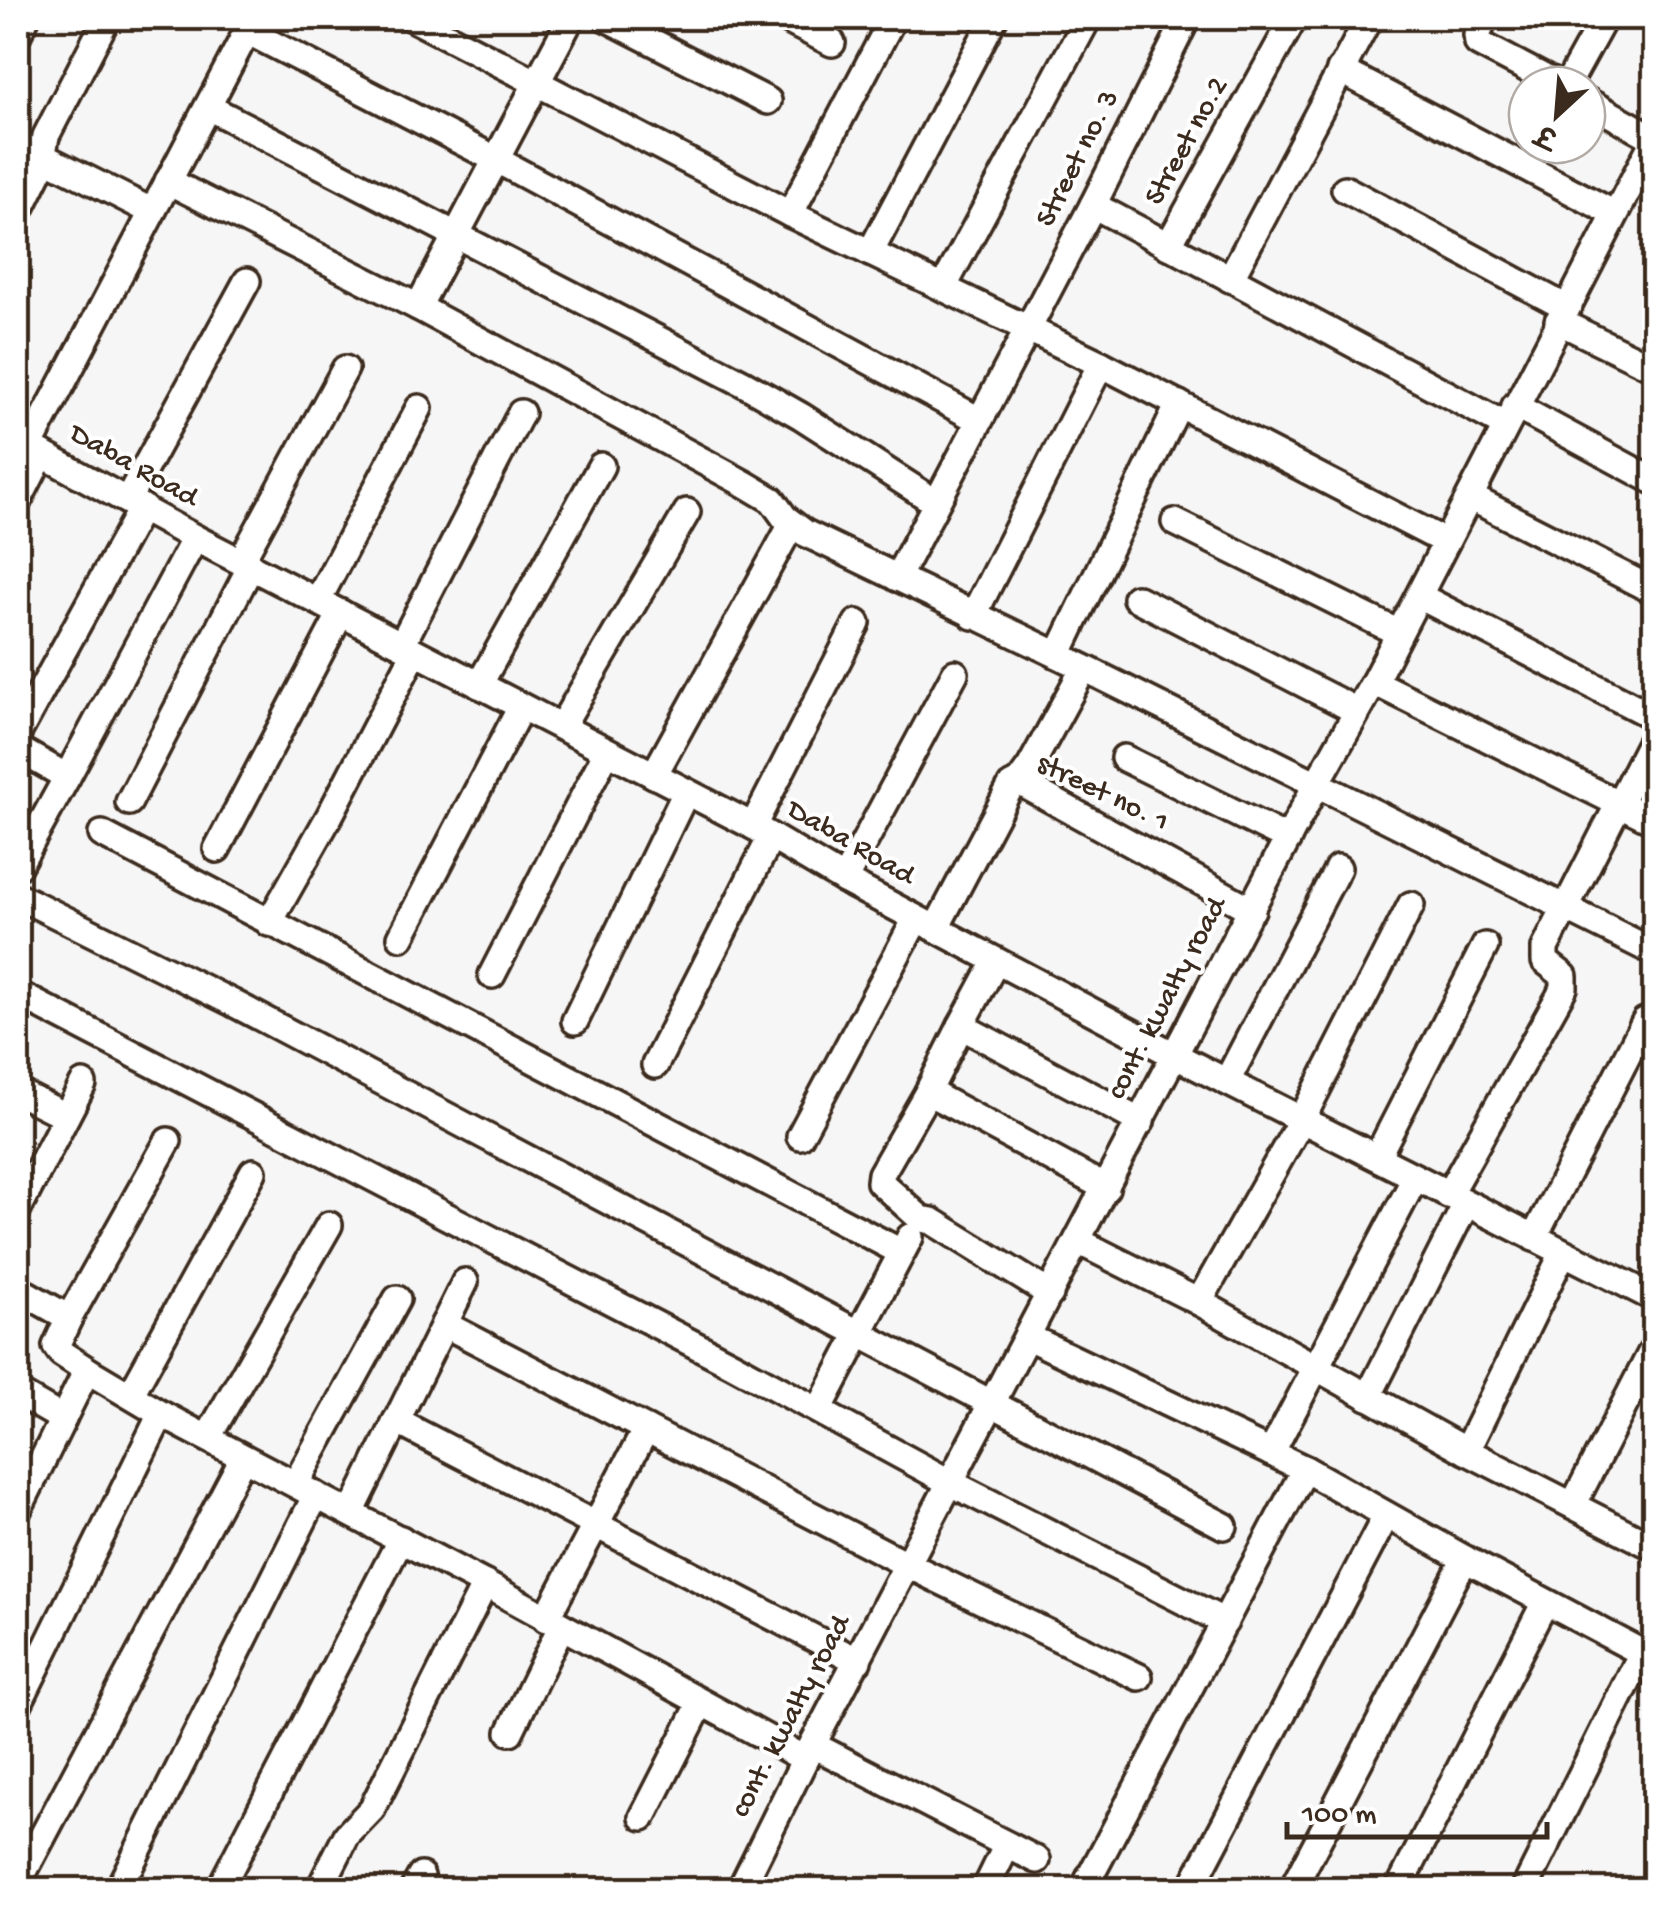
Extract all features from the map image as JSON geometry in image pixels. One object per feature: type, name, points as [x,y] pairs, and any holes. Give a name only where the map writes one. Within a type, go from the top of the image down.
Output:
[{"type":"street","points":[[18,34],[26,18]]},
{"type":"street","points":[[18,214],[37,177],[46,136],[107,18]]},
{"type":"street","points":[[412,18],[790,214],[1101,364],[1446,542]]},
{"type":"street","points":[[418,307],[571,18]]},
{"type":"street","points":[[606,18],[768,101]]},
{"type":"street","points":[[783,18],[832,43]]},
{"type":"street","points":[[790,214],[893,18]]},
{"type":"street","points":[[870,253],[994,18]]},
{"type":"street","points":[[943,288],[1088,18]]},
{"type":"street","name":"Street no. 3","points":[[897,578],[1187,18]]},
{"type":"street","name":"Street no.2","points":[[1168,246],[1294,18]]},
{"type":"street","points":[[1230,279],[1369,18]]},
{"type":"street","points":[[1578,65],[1604,18]]},
{"type":"street","points":[[18,502],[30,447],[250,24],[979,420]]},
{"type":"street","points":[[1481,28],[1481,45],[1520,65]]},
{"type":"street","points":[[1340,70],[1615,214]]},
{"type":"street","points":[[208,106],[743,383],[802,416],[935,502]]},
{"type":"street","points":[[1607,112],[1654,139]]},
{"type":"street","name":"cont. kwalty road","points":[[740,1890],[1316,785],[1419,596],[1654,139]]},
{"type":"street","points":[[18,144],[151,211]]},
{"type":"street","points":[[168,180],[418,307],[764,494],[792,524],[1654,952]]},
{"type":"street","points":[[1345,188],[1654,368]]},
{"type":"street","points":[[1093,205],[1230,279],[1654,481]]},
{"type":"street","points":[[18,734],[246,281]]},
{"type":"street","points":[[974,616],[1101,364]]},
{"type":"street","points":[[130,802],[344,369]]},
{"type":"street","points":[[1058,655],[1179,404]]},
{"type":"street","points":[[217,850],[419,408]]},
{"type":"street","points":[[269,923],[330,815],[521,413]]},
{"type":"street","name":"Daba Road","points":[[30,447],[195,538],[762,831],[844,880],[1176,1056],[1654,1298]]},
{"type":"street","points":[[480,685],[601,466]]},
{"type":"street","points":[[1470,496],[1654,591]]},
{"type":"street","points":[[561,727],[687,512]]},
{"type":"street","points":[[1175,522],[1399,633]]},
{"type":"street","points":[[654,775],[792,524]]},
{"type":"street","points":[[18,866],[195,538]]},
{"type":"street","points":[[1419,596],[1654,717]]},
{"type":"street","points":[[1136,598],[1358,711]]},
{"type":"street","points":[[654,1065],[857,622]]},
{"type":"street","points":[[1019,782],[1084,668]]},
{"type":"street","points":[[844,880],[955,673]]},
{"type":"street","points":[[1374,682],[1654,821]]},
{"type":"street","points":[[401,937],[521,707]]},
{"type":"street","points":[[1368,1398],[1457,1199],[1564,988],[1564,976],[1547,964],[1543,956],[1654,735]]},
{"type":"street","points":[[18,749],[67,776]]},
{"type":"street","points":[[492,975],[608,751]]},
{"type":"street","points":[[1124,758],[1288,839]]},
{"type":"street","name":"street no. 1","points":[[800,1136],[926,923],[1011,786],[1019,782],[1252,910]]},
{"type":"street","points":[[574,1022],[686,792]]},
{"type":"street","points":[[102,834],[902,1252]]},
{"type":"street","points":[[1227,1081],[1338,868]]},
{"type":"street","points":[[18,896],[233,1004],[1224,1526]]},
{"type":"street","points":[[1199,1302],[1302,1119],[1411,905]]},
{"type":"street","points":[[1378,1156],[1485,946]]},
{"type":"street","points":[[996,961],[880,1178],[883,1186],[921,1219],[932,1221],[1050,1294]]},
{"type":"street","points":[[18,994],[819,1410],[951,1483],[1225,1622]]},
{"type":"street","points":[[1534,1238],[1644,1021]]},
{"type":"street","points":[[961,1026],[1140,1122]]},
{"type":"street","points":[[20,1199],[84,1084]]},
{"type":"street","points":[[18,1092],[66,1116]]},
{"type":"street","points":[[928,1092],[1106,1188]]},
{"type":"street","points":[[168,1141],[69,1318],[56,1346],[61,1353],[161,1414],[402,1539],[701,1703],[1036,1860]]},
{"type":"street","points":[[131,1394],[253,1172]]},
{"type":"street","points":[[1272,1454],[1415,1178]]},
{"type":"street","points":[[819,1410],[921,1219]]},
{"type":"street","points":[[208,1438],[329,1226]]},
{"type":"street","points":[[1078,1241],[1199,1302],[1466,1451],[1654,1547]]},
{"type":"street","points":[[1466,1451],[1563,1253]]},
{"type":"street","points":[[352,1513],[465,1282]]},
{"type":"street","points":[[18,1289],[69,1318]]},
{"type":"street","points":[[118,1890],[397,1299]]},
{"type":"street","points":[[444,1324],[908,1566],[1139,1677]]},
{"type":"street","points":[[1028,1338],[1305,1469],[1464,1560],[1648,1656],[1524,1890]]},
{"type":"street","points":[[1573,1505],[1654,1348]]},
{"type":"street","points":[[18,1510],[87,1370]]},
{"type":"street","points":[[18,1392],[63,1418]]},
{"type":"street","points":[[18,1705],[161,1414]]},
{"type":"street","points":[[396,1421],[858,1661]]},
{"type":"street","points":[[510,1732],[594,1524],[646,1429]]},
{"type":"street","points":[[18,1884],[243,1458]]},
{"type":"street","points":[[1083,1890],[1305,1469]]},
{"type":"street","points":[[1190,1890],[1386,1516]]},
{"type":"street","points":[[219,1890],[402,1539]]},
{"type":"street","points":[[1292,1890],[1464,1560]]},
{"type":"street","points":[[319,1890],[347,1834],[372,1809],[485,1584]]},
{"type":"street","points":[[1408,1886],[1545,1602]]},
{"type":"street","points":[[644,1816],[701,1703]]},
{"type":"street","points":[[985,1890],[1007,1845]]}]
